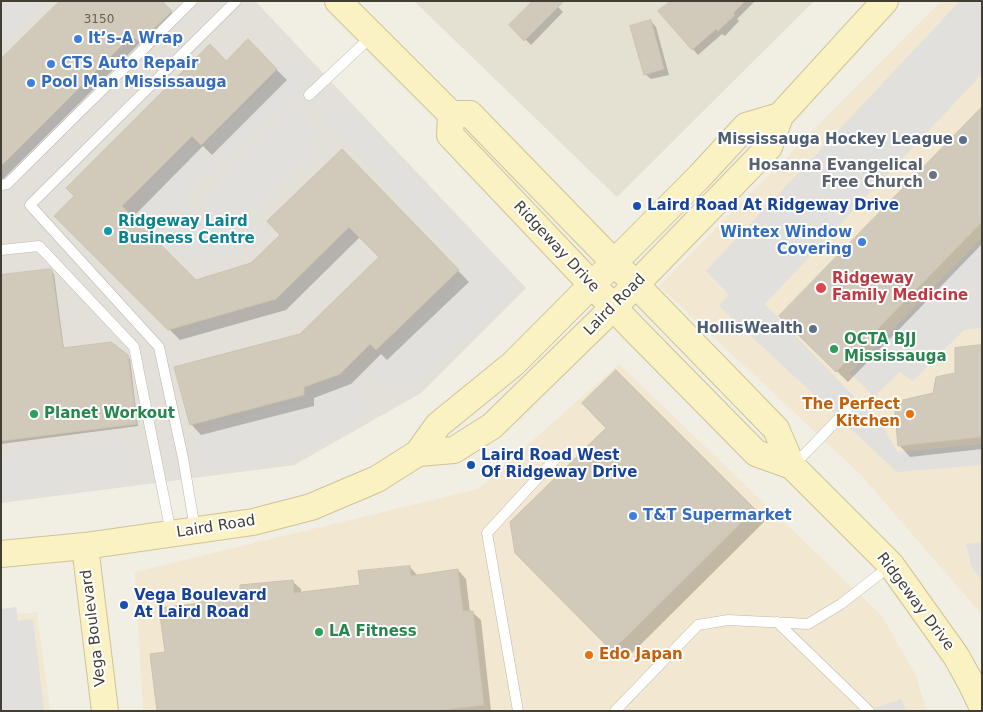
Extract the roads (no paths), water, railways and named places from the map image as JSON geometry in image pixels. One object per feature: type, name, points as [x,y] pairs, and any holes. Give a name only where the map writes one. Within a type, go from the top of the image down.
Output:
[{"type":"street","points":[[338,1],[452,114]]},
{"type":"street","name":"Laird Road","points":[[418,453],[454,450],[492,426],[613,308],[769,147],[780,116],[885,1]]},
{"type":"street","name":"Ridgeway Drive","points":[[792,466],[756,453],[613,308],[450,135],[452,114],[470,114],[776,429],[792,466],[891,565],[956,656],[982,706]]},
{"type":"street","name":"Laird Road","points":[[1,554],[85,546],[253,522],[311,507],[377,479],[418,453],[438,425],[512,364],[699,177],[746,126],[780,116]]},
{"type":"street","name":"Vega Boulevard","points":[[85,546],[105,711]]},
{"type":"lane","points":[[1,185],[7,184],[192,1]]},
{"type":"lane","points":[[183,532],[183,458],[159,347],[30,205],[236,1]]},
{"type":"lane","points":[[309,95],[373,36]]},
{"type":"lane","points":[[1,250],[40,246],[134,347],[183,532]]},
{"type":"lane","points":[[792,466],[847,410]]},
{"type":"lane","points":[[518,711],[487,533],[557,457]]},
{"type":"lane","points":[[615,711],[698,625],[728,620],[808,624],[841,604],[891,565]]},
{"type":"lane","points":[[777,622],[870,711]]},
{"type":"place","name":"It’s-A Wrap","points":[[78,39]]},
{"type":"place","name":"CTS Auto Repair","points":[[51,64]]},
{"type":"place","name":"Pool Man Mississauga","points":[[31,83]]},
{"type":"place","name":"Mississauga Hockey League","points":[[963,140]]},
{"type":"place","name":"Hosanna Evangelical Free Church","points":[[933,175]]},
{"type":"place","name":"Laird Road At Ridgeway Drive","points":[[637,206]]},
{"type":"place","name":"Ridgeway Laird Business Centre","points":[[108,231]]},
{"type":"place","name":"Wintex Window Covering","points":[[862,242]]},
{"type":"place","name":"Ridgeway Family Medicine","points":[[821,288]]},
{"type":"place","name":"HollisWealth","points":[[813,329]]},
{"type":"place","name":"OCTA BJJ Mississauga","points":[[834,349]]},
{"type":"place","name":"Planet Workout","points":[[34,414]]},
{"type":"place","name":"The Perfect Kitchen","points":[[910,414]]},
{"type":"place","name":"Laird Road West Of Ridgeway Drive","points":[[471,465]]},
{"type":"place","name":"T&T Supermarket","points":[[633,516]]},
{"type":"place","name":"Vega Boulevard At Laird Road","points":[[124,605]]},
{"type":"place","name":"LA Fitness","points":[[319,632]]},
{"type":"place","name":"Edo Japan","points":[[589,655]]}]
